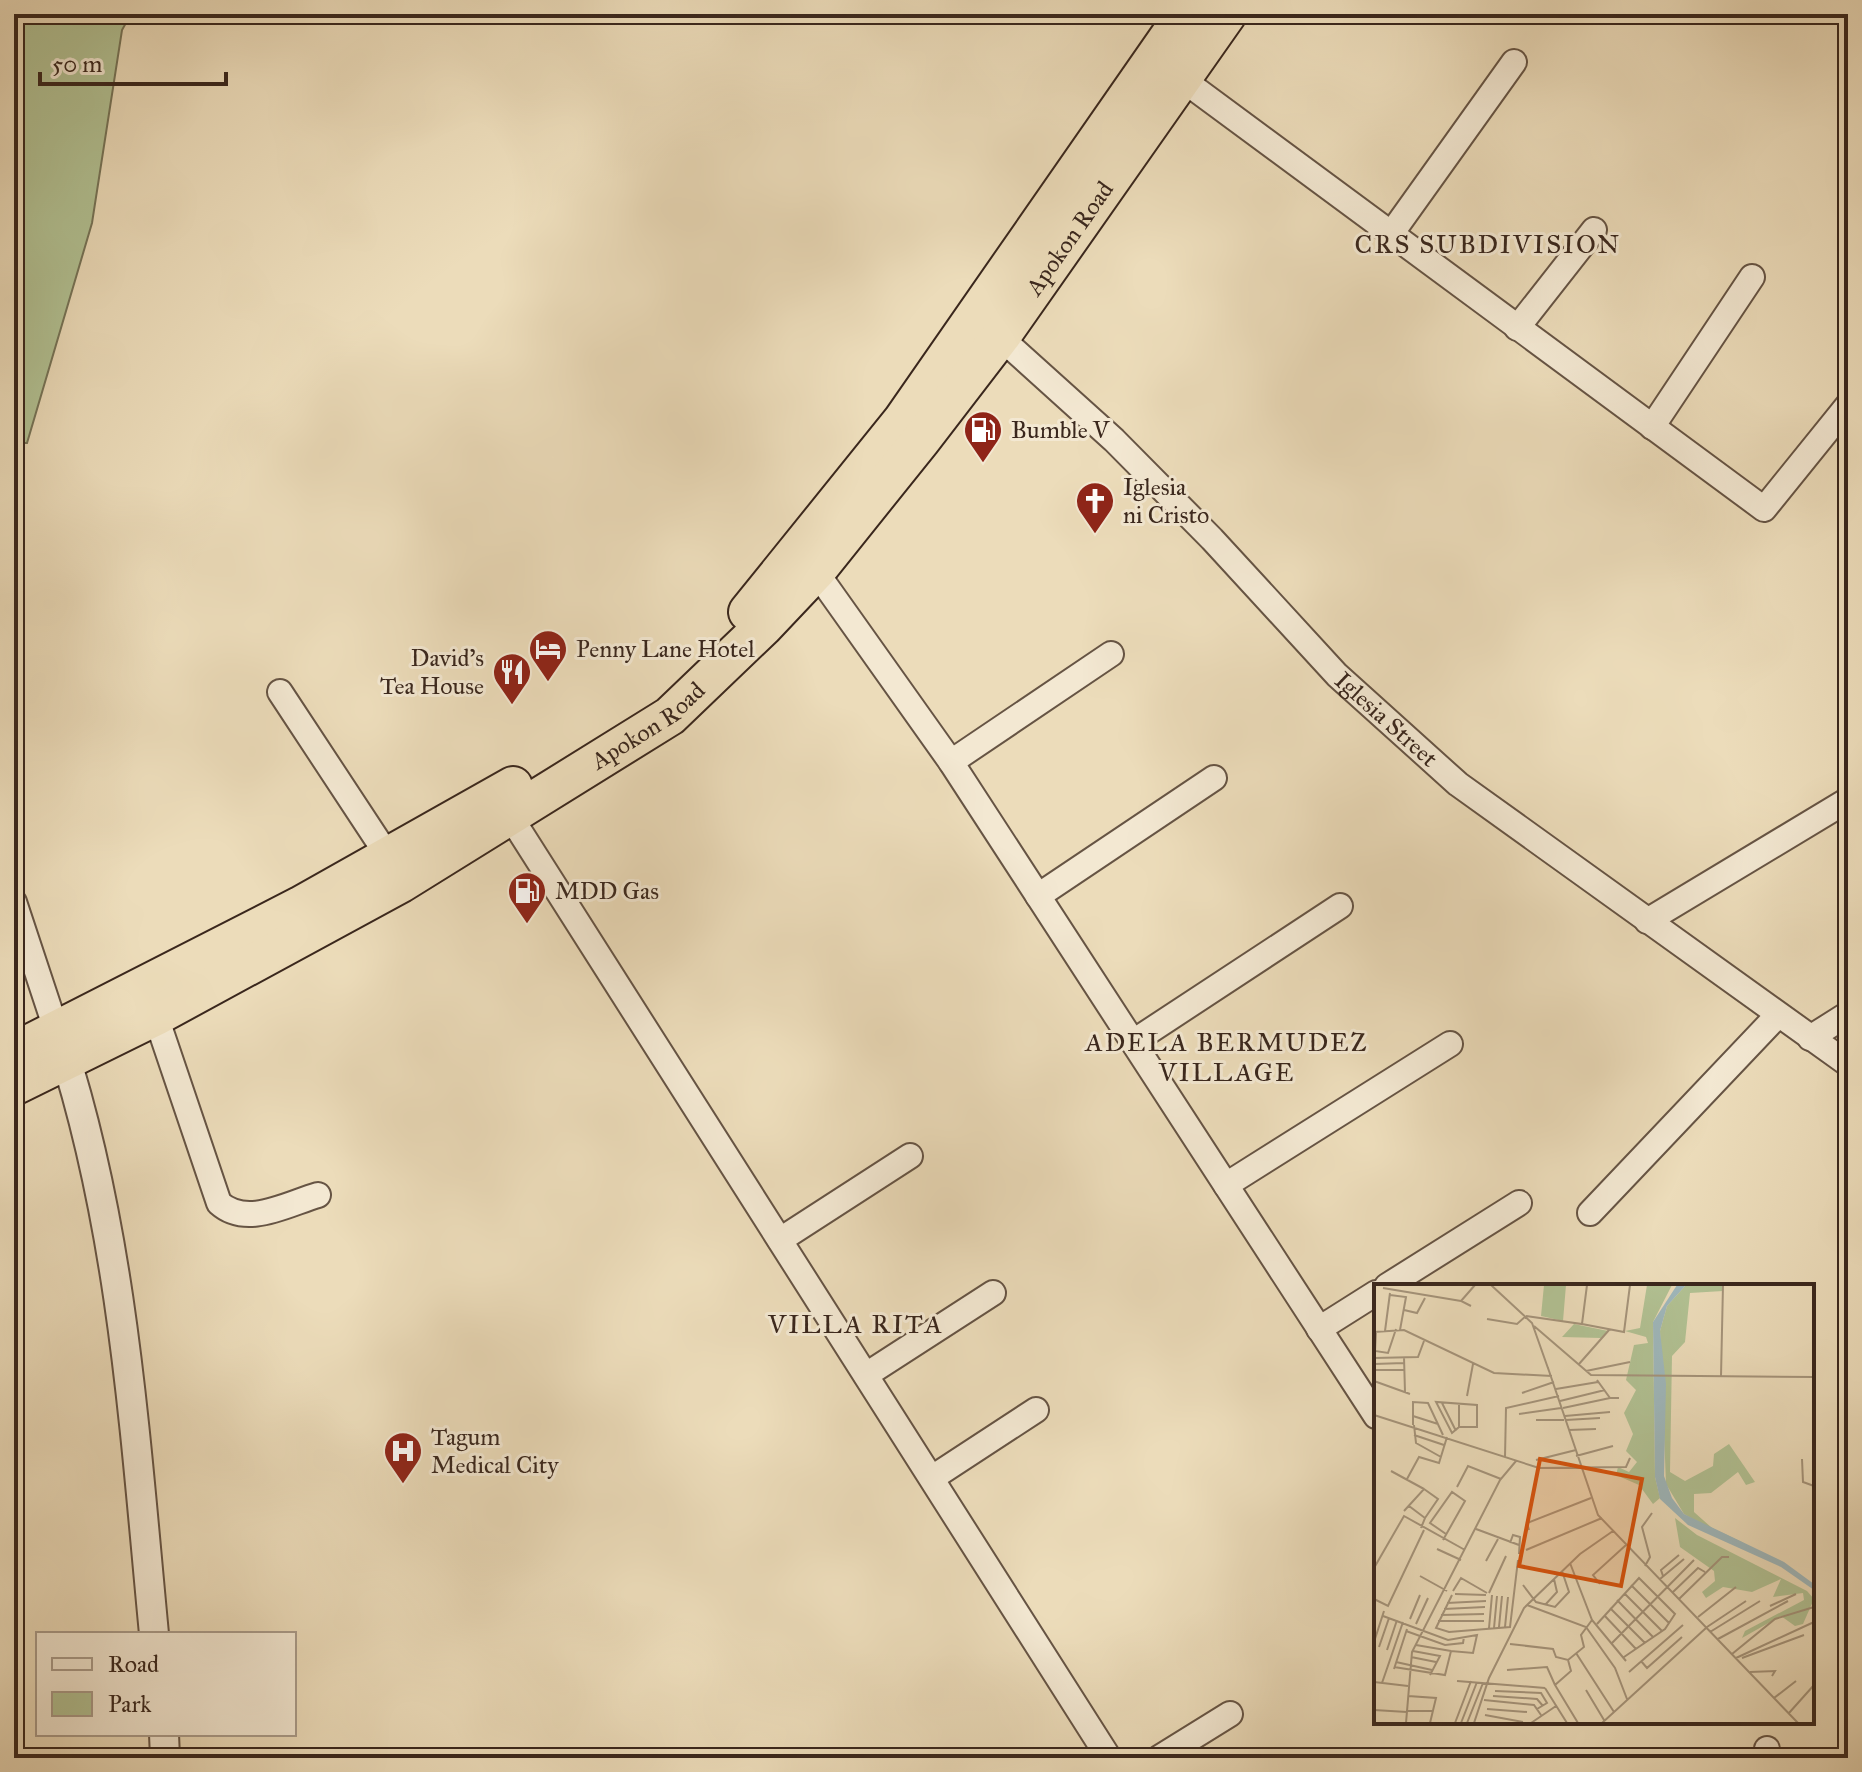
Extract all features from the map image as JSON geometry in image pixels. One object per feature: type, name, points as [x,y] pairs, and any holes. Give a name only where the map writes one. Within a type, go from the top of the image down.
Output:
[{"type":"highway","name":"Apokon Road","points":[[1167,68],[1185,14]]},
{"type":"highway","name":"Apokon Road","points":[[14,1052],[61,1044],[401,883],[656,697],[807,559],[902,421],[988,326],[1167,68],[1227,14]]},
{"type":"highway","name":"Apokon Road","points":[[151,1002],[388,856],[503,806]]},
{"type":"highway","name":"Apokon Road","points":[[14,1086],[61,1044]]},
{"type":"street","points":[[1391,234],[1514,62]]},
{"type":"street","points":[[1167,68],[1764,509],[1848,405]]},
{"type":"street","points":[[1517,328],[1594,230]]},
{"type":"street","points":[[1652,427],[1752,277]]},
{"type":"street","name":"Iglesia Street","points":[[988,326],[1114,440],[1212,539],[1337,675],[1398,733],[1458,784],[1777,1016],[1848,1064]]},
{"type":"street","points":[[807,559],[951,762],[1374,1413]]},
{"type":"street","points":[[951,762],[1111,654]]},
{"type":"street","points":[[280,692],[388,856]]},
{"type":"street","points":[[1038,896],[1214,778]]},
{"type":"street","points":[[1647,921],[1848,800]]},
{"type":"street","points":[[503,806],[1109,1758]]},
{"type":"street","points":[[14,902],[61,1044],[99,1186],[115,1271],[154,1632]]},
{"type":"street","points":[[1133,1042],[1340,906]]},
{"type":"street","points":[[151,1002],[219,1203],[229,1212],[242,1216],[318,1195]]},
{"type":"street","points":[[1810,1038],[1848,1014]]},
{"type":"street","points":[[1590,1213],[1777,1016]]},
{"type":"street","points":[[1226,1185],[1450,1044]]},
{"type":"street","points":[[780,1240],[910,1156]]},
{"type":"street","points":[[1390,1284],[1519,1203]]},
{"type":"street","points":[[866,1375],[993,1293]]},
{"type":"street","points":[[1319,1329],[1374,1294]]},
{"type":"street","points":[[932,1478],[1036,1410]]},
{"type":"street","points":[[1159,1758],[1230,1714]]},
{"type":"street","points":[[164,1736],[165,1758]]},
{"type":"green space","points":[[14,14],[131,14],[122,30],[92,223],[27,443],[14,443]]},
{"type":"place","name":"Bumble V","points":[[983,464]]},
{"type":"place","name":"Iglesia ni Cristo","points":[[1095,535]]},
{"type":"place","name":"Penny Lane Hotel","points":[[548,683]]},
{"type":"place","name":"David's Tea House","points":[[512,706]]},
{"type":"place","name":"MDD Gas","points":[[527,925]]},
{"type":"place","name":"Tagum Medical City","points":[[403,1485]]},
{"type":"district","name":"CRS SUBDIVISION","points":[[1488,244]]},
{"type":"district","name":"ADELA BERMUDEZ VILLAGE","points":[[1227,1057]]},
{"type":"district","name":"VILLA RITA","points":[[856,1324]]}]
